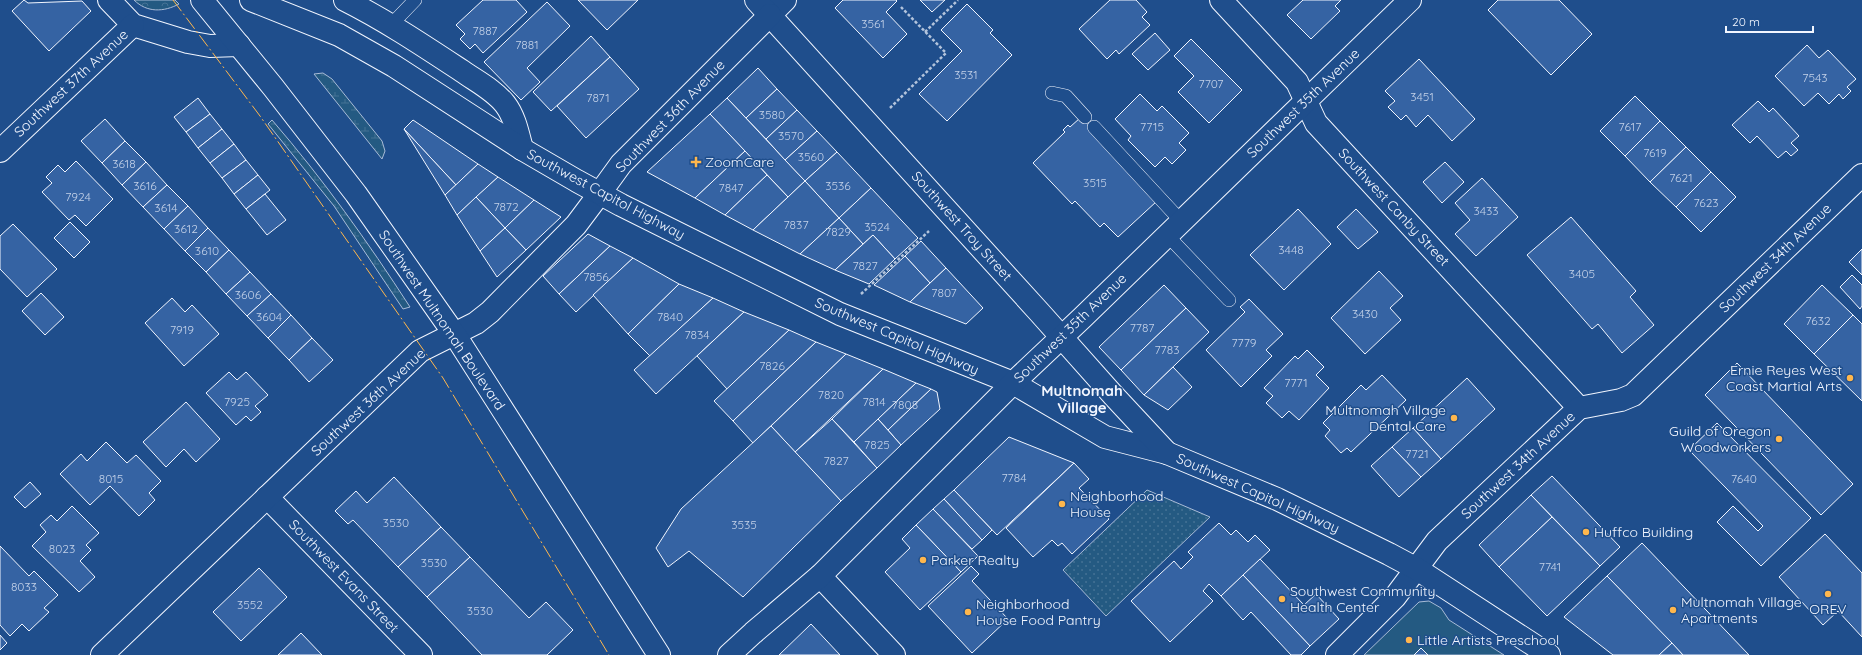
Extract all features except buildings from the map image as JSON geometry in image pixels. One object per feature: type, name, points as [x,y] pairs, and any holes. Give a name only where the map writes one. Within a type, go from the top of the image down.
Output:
[{"type":"street","points":[[109,0],[133,25]]},
{"type":"street","name":"Southwest Multnomah Boulevard","points":[[202,0],[356,194],[455,334],[659,655]]},
{"type":"street","name":"Southwest Capitol Highway","points":[[251,0],[338,35],[394,66],[522,149],[600,193],[840,314],[1013,383],[1105,437],[1167,453],[1277,499],[1417,569],[1549,655]]},
{"type":"street","points":[[344,0],[371,13],[493,92],[505,104],[513,118],[522,149]]},
{"type":"street","name":"Southwest Canby Street","points":[[1221,0],[1292,76],[1306,100],[1316,123],[1579,408]]},
{"type":"street","name":"Southwest 35th Avenue","points":[[729,655],[752,633],[820,576],[1013,383],[1410,0]]},
{"type":"street","name":"Southwest Troy Street","points":[[770,5],[871,126],[1061,338],[1167,453]]},
{"type":"street","name":"Southwest 36th Avenue","points":[[102,655],[420,351],[476,323],[510,291],[576,225],[624,161],[770,5]]},
{"type":"street","name":"Southwest 37th Avenue","points":[[0,151],[133,25],[188,42],[210,46],[239,45]]},
{"type":"street","name":"Southwest 34th Avenue","points":[[1336,655],[1395,597],[1437,541],[1579,408],[1621,400],[1633,395],[1862,175]]},
{"type":"street","name":"Southwest Evans Street","points":[[267,497],[421,655]]},
{"type":"street","points":[[820,576],[894,655]]},
{"type":"lane","points":[[390,26],[415,0]]},
{"type":"lane","points":[[1052,93],[1066,96],[1085,117]]},
{"type":"lane","points":[[1094,127],[1229,300]]},
{"type":"path","points":[[925,32],[958,0]]},
{"type":"path","points":[[871,126],[946,53],[901,7]]},
{"type":"path","points":[[840,314],[922,237]]},
{"type":"green space","points":[[134,0],[175,0],[179,4],[167,9],[156,10],[144,7]]},
{"type":"green space","points":[[323,73],[332,79],[382,141],[385,151],[382,159],[314,74]]},
{"type":"green space","points":[[272,120],[291,142],[344,211],[410,307],[403,309],[334,206],[268,124]]},
{"type":"green space","points":[[1147,490],[1210,517],[1106,616],[1063,570]]},
{"type":"green space","points":[[1429,601],[1441,608],[1449,620],[1504,655],[1364,655],[1419,602]]},
{"type":"power","points":[[173,0],[260,116],[443,378],[609,655]]},
{"type":"place","name":"ZoomCare","points":[[696,162]]},
{"type":"place","name":"Ernie Reyes West Coast Martial Arts","points":[[1850,378]]},
{"type":"place","name":"Multnomah Village Dental Care","points":[[1454,418]]},
{"type":"place","name":"Guild of Oregon Woodworkers","points":[[1779,439]]},
{"type":"place","name":"Neighborhood House","points":[[1062,504]]},
{"type":"place","name":"Huffco Building","points":[[1586,532]]},
{"type":"place","name":"Parker Realty","points":[[923,560]]},
{"type":"place","name":"OREV","points":[[1828,594]]},
{"type":"place","name":"Southwest Community Health Center","points":[[1282,599]]},
{"type":"place","name":"Multnomah Village Apartments","points":[[1673,610]]},
{"type":"place","name":"Neighborhood House Food Pantry","points":[[968,612]]},
{"type":"place","name":"Little Artists Preschool","points":[[1409,640]]},
{"type":"district","name":"Multnomah Village","points":[[1082,398]]}]
